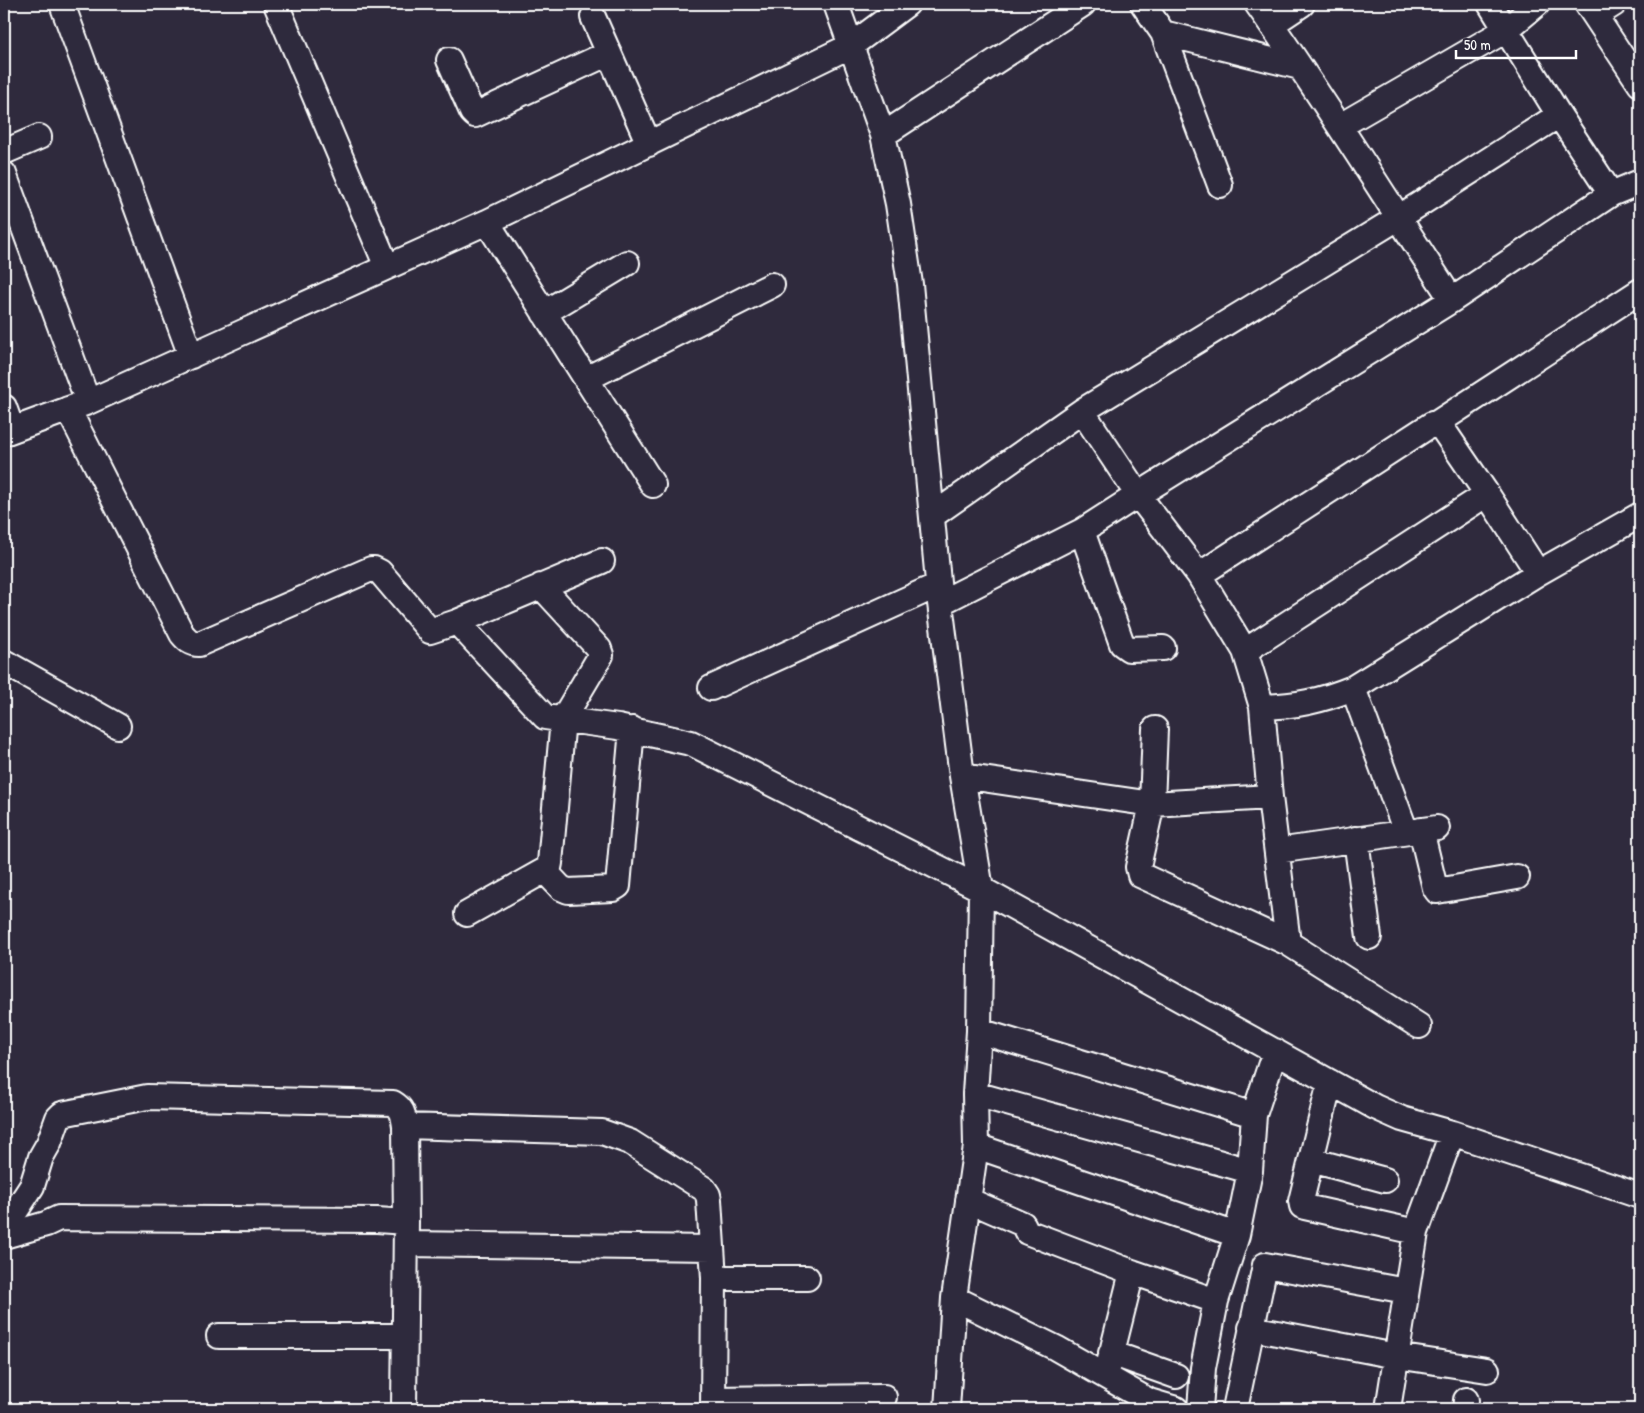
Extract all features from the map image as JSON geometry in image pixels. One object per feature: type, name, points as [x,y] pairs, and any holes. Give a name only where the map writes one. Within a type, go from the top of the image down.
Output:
[{"type":"street","points":[[62,4],[191,356]]},
{"type":"street","points":[[276,4],[387,268]]},
{"type":"street","points":[[836,4],[883,136],[898,204],[910,284],[939,594],[962,776],[981,889],[979,1031],[975,1094],[976,1146],[954,1298],[947,1409]]},
{"type":"street","points":[[7,423],[78,406],[487,222],[852,46],[907,4]]},
{"type":"street","points":[[883,136],[1083,4]]},
{"type":"street","points":[[1143,4],[1163,33],[1220,185]]},
{"type":"street","points":[[1257,4],[1340,126],[1452,300]]},
{"type":"street","points":[[1272,24],[1302,4]]},
{"type":"street","points":[[1490,4],[1559,116],[1611,194]]},
{"type":"street","points":[[1340,126],[1506,30],[1537,4]]},
{"type":"street","points":[[1599,8],[1640,84]]},
{"type":"street","points":[[594,17],[649,144]]},
{"type":"street","points":[[1163,33],[1300,67]]},
{"type":"street","points":[[448,60],[475,115],[609,53]]},
{"type":"street","points":[[932,516],[1082,411],[1398,218],[1559,116]]},
{"type":"street","points":[[4,152],[39,137]]},
{"type":"street","points":[[4,174],[78,406],[182,634],[193,644],[198,644],[374,568],[380,572],[428,630],[432,631],[602,561]]},
{"type":"street","points":[[711,688],[939,594],[1082,531],[1138,494],[1452,300],[1611,194],[1639,185]]},
{"type":"street","points":[[487,222],[653,485]]},
{"type":"street","points":[[544,313],[627,263]]},
{"type":"street","points":[[586,379],[772,285]]},
{"type":"street","points":[[1199,575],[1640,291]]},
{"type":"street","points":[[1082,411],[1138,494],[1199,575],[1244,651],[1262,707],[1270,797],[1288,943]]},
{"type":"street","points":[[1437,423],[1487,494],[1538,574]]},
{"type":"street","points":[[1244,651],[1487,494]]},
{"type":"street","points":[[1262,707],[1308,703],[1353,688],[1538,574],[1640,515]]},
{"type":"street","points":[[1082,531],[1122,644],[1129,649],[1163,648]]},
{"type":"street","points":[[467,914],[545,871],[550,863],[563,720],[600,658],[601,652],[541,586]]},
{"type":"street","points":[[457,622],[545,716],[632,730],[691,743],[981,889],[1375,1107],[1402,1119],[1452,1133],[1640,1196]]},
{"type":"street","points":[[4,662],[118,726]]},
{"type":"street","points":[[1353,688],[1421,830],[1437,891],[1517,877]]},
{"type":"street","points":[[1155,729],[1152,804],[1138,867],[1140,875],[1288,943],[1420,1026]]},
{"type":"street","points":[[545,871],[561,888],[568,891],[614,889],[618,886],[632,730]]},
{"type":"street","points":[[962,776],[1152,804],[1270,797]]},
{"type":"street","points":[[1277,851],[1421,830]]},
{"type":"street","points":[[1356,839],[1369,937]]},
{"type":"street","points":[[979,1031],[1254,1115]]},
{"type":"street","points":[[1200,1409],[1203,1368],[1216,1301],[1237,1235],[1250,1171],[1254,1115],[1275,1051]]},
{"type":"street","points":[[1330,1082],[1301,1201],[1302,1206],[1416,1232]]},
{"type":"street","points":[[975,1094],[1250,1171]]},
{"type":"street","points":[[4,1228],[32,1186],[41,1158],[58,1118],[62,1114],[147,1098],[393,1103],[400,1107],[405,1126],[404,1409]]},
{"type":"street","points":[[405,1126],[589,1131],[602,1132],[621,1138],[704,1189],[708,1195],[714,1278],[714,1404],[884,1397]]},
{"type":"street","points":[[1388,1409],[1416,1232],[1452,1133]]},
{"type":"street","points":[[976,1146],[1237,1235]]},
{"type":"street","points":[[1311,1160],[1385,1180]]},
{"type":"street","points":[[968,1200],[1023,1224],[1027,1232],[1132,1272],[1216,1301]]},
{"type":"street","points":[[4,1236],[46,1224],[59,1218],[367,1220],[406,1233],[712,1248]]},
{"type":"street","points":[[1235,1409],[1265,1265],[1406,1291]]},
{"type":"street","points":[[1106,1376],[1132,1272]]},
{"type":"street","points":[[714,1278],[807,1278]]},
{"type":"street","points":[[954,1298],[1056,1348],[1150,1401],[1176,1409]]},
{"type":"street","points":[[1251,1328],[1396,1356],[1487,1370]]},
{"type":"street","points":[[219,1336],[404,1336]]},
{"type":"street","points":[[1111,1353],[1176,1376]]}]
